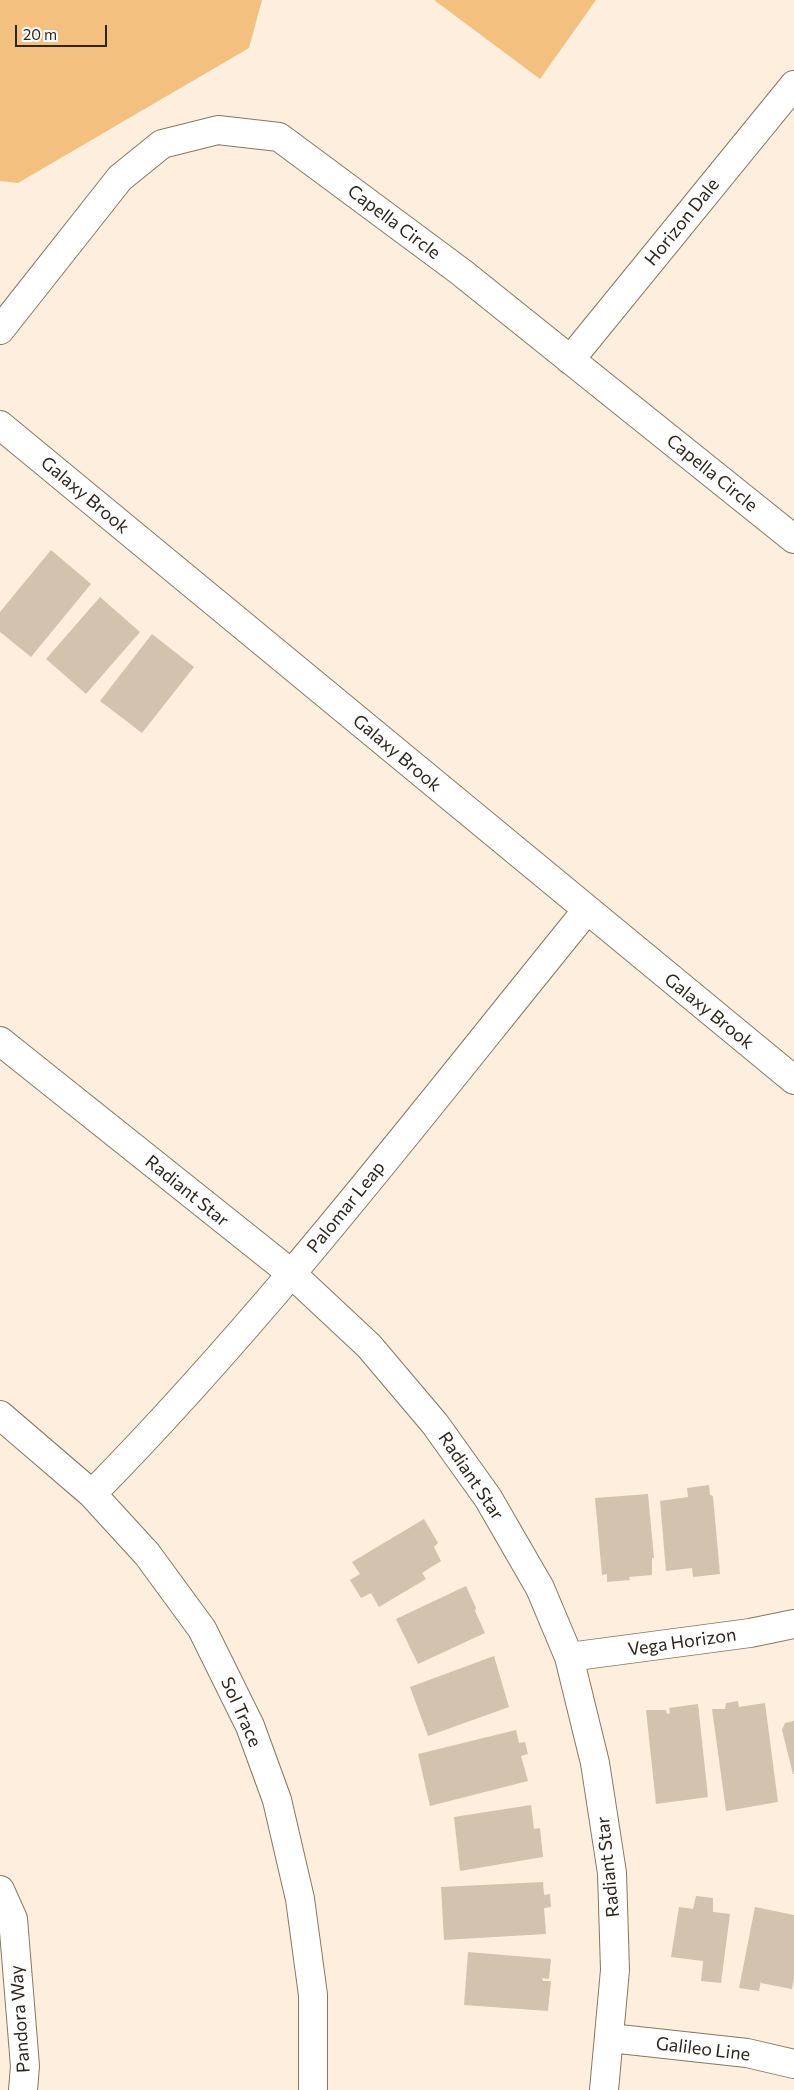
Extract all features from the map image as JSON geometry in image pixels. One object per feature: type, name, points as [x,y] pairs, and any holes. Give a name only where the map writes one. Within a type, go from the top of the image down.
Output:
[{"type":"street","name":"Horizon Dale","points":[[570,360],[794,85]]},
{"type":"street","name":"Capella Circle","points":[[0,330],[120,178],[162,144],[218,130],[279,137],[461,272],[794,539]]},
{"type":"street","name":"Galaxy Brook","points":[[0,425],[794,1080]]},
{"type":"street","name":"Palomar Leap","points":[[92,1494],[136,1449],[292,1274],[586,910]]},
{"type":"street","name":"Radiant Star","points":[[0,1042],[292,1274],[369,1346],[435,1424],[488,1498],[540,1588],[569,1657],[595,1763],[612,1873],[615,1970],[604,2090]]},
{"type":"street","name":"Sol Trace","points":[[0,1415],[92,1494],[147,1554],[202,1629],[250,1726],[277,1800],[300,1899],[313,1994],[313,2090]]},
{"type":"street","name":"Vega Horizon","points":[[569,1657],[750,1633],[794,1624]]},
{"type":"street","name":"Pandora Way","points":[[0,1890],[13,1918],[25,2066],[23,2090]]},
{"type":"street","name":"Galileo Line","points":[[610,2038],[747,2053],[794,2064]]},
{"type":"shaded area","points":[[0,0],[262,0],[249,48],[18,183],[0,181]]},
{"type":"shaded area","points":[[434,0],[596,0],[540,79]]},
{"type":"building","points":[[51,550],[91,584],[31,657],[0,632],[0,612]]},
{"type":"building","points":[[100,597],[140,632],[86,694],[46,659]]},
{"type":"building","points":[[152,634],[194,667],[142,733],[100,701]]},
{"type":"building","points":[[709,1485],[710,1495],[713,1496],[720,1574],[693,1577],[692,1568],[666,1571],[660,1501],[688,1497],[687,1488]]},
{"type":"building","points":[[648,1494],[654,1558],[652,1558],[652,1575],[629,1577],[630,1580],[607,1582],[607,1574],[602,1575],[595,1498]]},
{"type":"building","points":[[424,1519],[438,1543],[434,1547],[441,1561],[422,1573],[426,1579],[379,1607],[371,1593],[361,1598],[350,1580],[360,1574],[352,1562]]},
{"type":"building","points":[[466,1586],[485,1633],[418,1664],[396,1619]]},
{"type":"building","points":[[494,1656],[509,1707],[428,1736],[410,1687]]},
{"type":"building","points":[[738,1701],[739,1707],[765,1703],[778,1802],[726,1811],[712,1709],[725,1709],[726,1703]]},
{"type":"building","points":[[698,1704],[708,1797],[656,1804],[646,1710],[666,1710],[667,1714],[670,1713],[669,1708]]},
{"type":"building","points":[[794,1721],[793,1774],[782,1730],[785,1723]]},
{"type":"building","points":[[516,1730],[519,1743],[525,1742],[528,1754],[521,1756],[528,1781],[430,1806],[418,1754]]},
{"type":"building","points":[[531,1805],[534,1829],[540,1828],[543,1857],[460,1871],[454,1817]]},
{"type":"building","points":[[543,1882],[544,1895],[550,1894],[551,1907],[544,1908],[546,1934],[444,1940],[441,1887]]},
{"type":"building","points":[[696,1896],[713,1898],[713,1912],[730,1914],[721,1983],[701,1981],[703,1961],[671,1957],[679,1907],[693,1909]]},
{"type":"building","points":[[755,1907],[794,1915],[794,1978],[792,1989],[761,1983],[761,1980],[759,1991],[739,1988]]},
{"type":"building","points":[[468,1952],[551,1959],[549,1979],[542,1978],[543,1981],[551,1981],[548,2011],[464,2005]]}]
